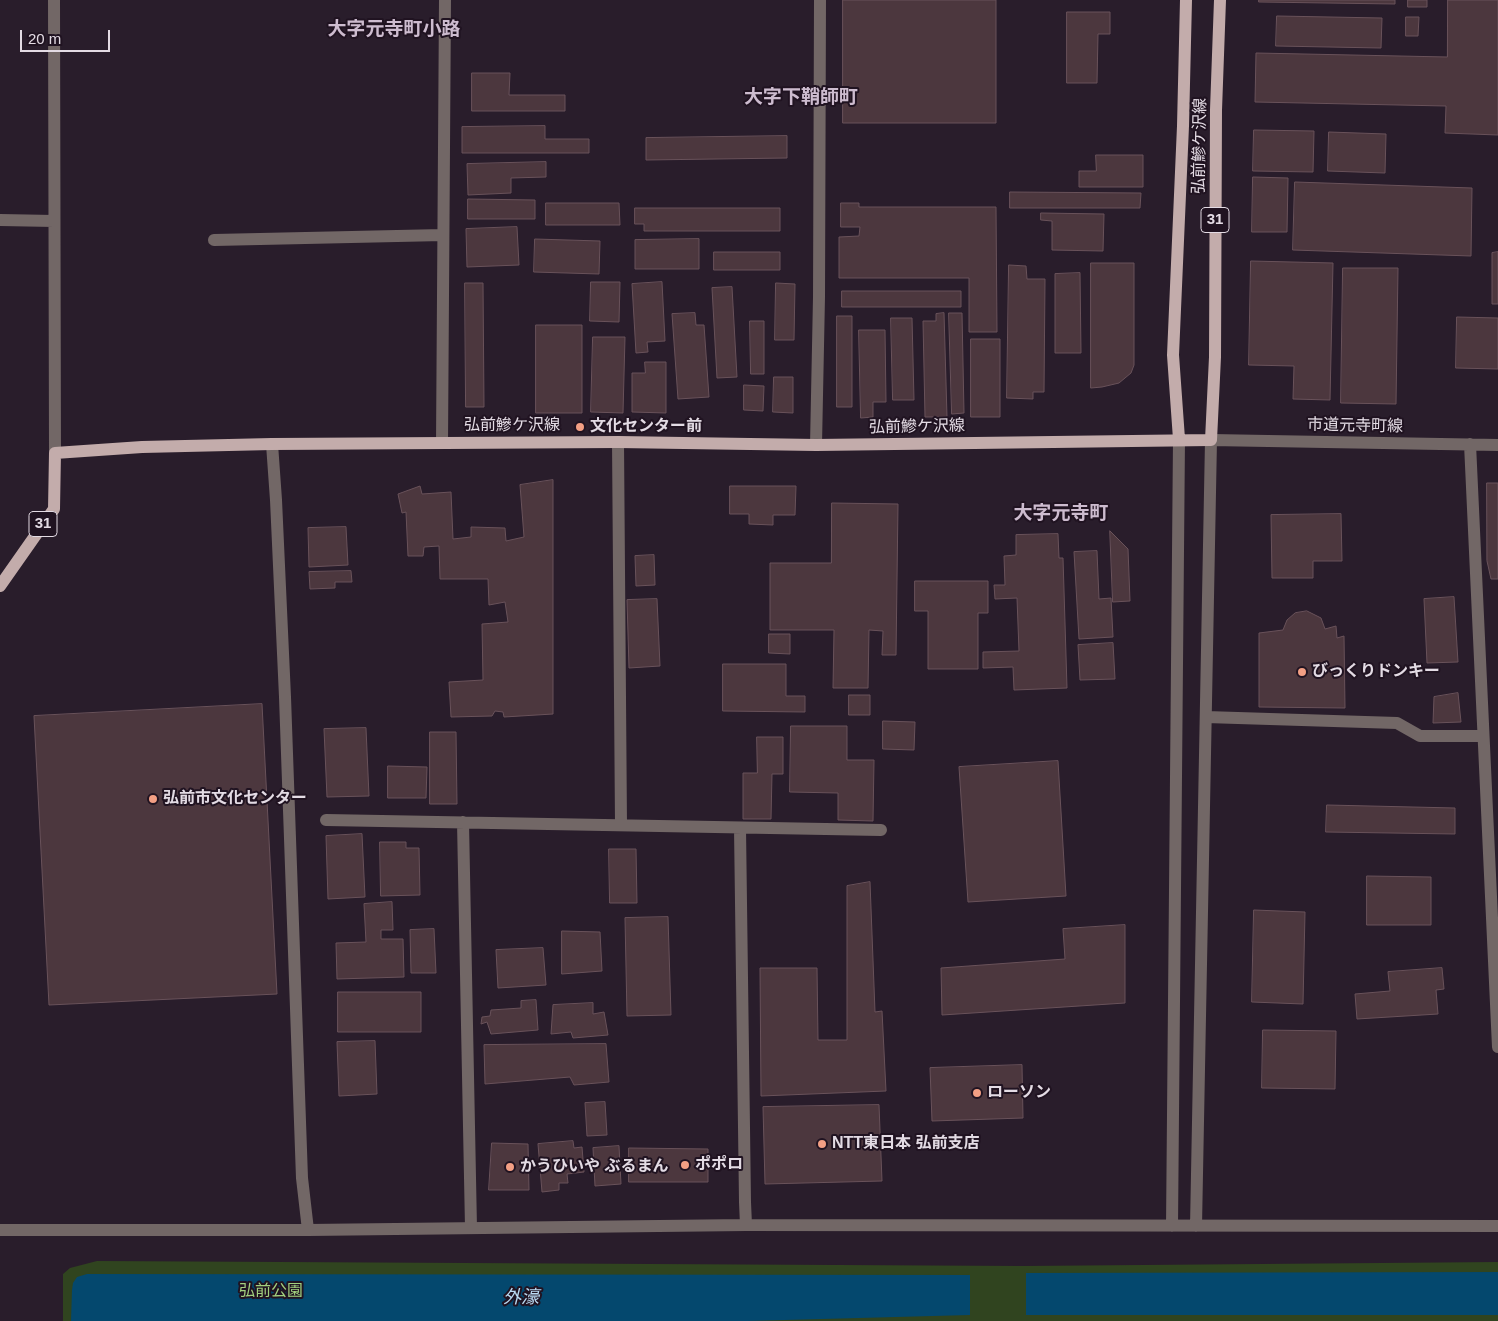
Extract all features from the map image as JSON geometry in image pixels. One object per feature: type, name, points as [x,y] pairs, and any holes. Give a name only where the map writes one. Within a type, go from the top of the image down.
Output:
[{"type":"main road","name":"弘前鰺ケ沢線","points":[[1179,439],[1174,356],[1186,0]]},
{"type":"main road","name":"弘前鰺ケ沢線","points":[[55,453],[272,444],[618,442],[816,445],[1211,440],[1214,357],[1216,110],[1220,0]]},
{"type":"main road","name":"31","points":[[0,586],[54,509],[55,453]]},
{"type":"street","points":[[54,0],[55,453]]},
{"type":"street","points":[[442,443],[445,0]]},
{"type":"street","points":[[816,445],[819,297],[820,0]]},
{"type":"street","points":[[0,220],[54,221]]},
{"type":"street","points":[[214,240],[443,235]]},
{"type":"street","points":[[1172,1226],[1179,439]]},
{"type":"street","points":[[1196,1226],[1211,440]]},
{"type":"street","name":"市道元寺町線","points":[[1211,440],[1498,445]]},
{"type":"street","points":[[618,442],[621,826]]},
{"type":"street","points":[[272,444],[285,697],[302,1178],[308,1230]]},
{"type":"street","points":[[1470,444],[1483,736],[1493,834],[1498,1047]]},
{"type":"street","points":[[1206,717],[1397,723],[1420,736],[1483,736]]},
{"type":"street","points":[[326,820],[881,830]]},
{"type":"street","points":[[463,822],[471,1228]]},
{"type":"street","points":[[740,828],[746,1225]]},
{"type":"street","points":[[0,1230],[308,1230],[746,1225],[1498,1226]]},
{"type":"green space","name":"弘前公園","points":[[97,1261],[1023,1266],[1498,1262],[1498,1321],[63,1321],[63,1274],[70,1268]]},
{"type":"water","points":[[1498,1272],[1498,1315],[1026,1315],[1026,1273]]},
{"type":"water","name":"外濠","points":[[87,1274],[970,1275],[970,1315],[748,1321],[71,1321],[73,1283],[77,1277]]},
{"type":"building","points":[[843,0],[996,0],[996,123],[843,123]]},
{"type":"building","points":[[1259,0],[1395,0],[1395,4],[1259,2]]},
{"type":"building","points":[[1408,0],[1427,0],[1427,7],[1408,7]]},
{"type":"building","points":[[1448,0],[1498,0],[1498,135],[1445,133],[1446,106],[1255,102],[1256,53],[1447,57]]},
{"type":"building","points":[[1067,12],[1110,12],[1110,34],[1098,34],[1097,83],[1067,83]]},
{"type":"building","points":[[1277,16],[1382,18],[1381,48],[1276,46]]},
{"type":"building","points":[[1406,17],[1419,17],[1418,36],[1406,36]]},
{"type":"building","points":[[472,73],[510,73],[509,95],[565,95],[565,111],[472,111]]},
{"type":"building","points":[[545,126],[545,139],[589,139],[589,153],[462,153],[462,127]]},
{"type":"building","points":[[1254,130],[1314,131],[1313,172],[1253,171]]},
{"type":"building","points":[[1329,132],[1386,134],[1385,173],[1328,171]]},
{"type":"building","points":[[787,136],[787,158],[646,160],[646,138]]},
{"type":"building","points":[[1096,155],[1143,155],[1143,187],[1079,187],[1079,171],[1096,171]]},
{"type":"building","points":[[546,162],[546,177],[511,178],[511,193],[468,195],[467,164]]},
{"type":"building","points":[[1253,177],[1288,178],[1287,232],[1252,232]]},
{"type":"building","points":[[1295,182],[1472,188],[1471,256],[1293,250]]},
{"type":"building","points":[[1010,192],[1141,193],[1140,208],[1010,208]]},
{"type":"building","points":[[468,199],[535,200],[535,219],[468,219]]},
{"type":"building","points":[[546,203],[619,203],[620,225],[546,225]]},
{"type":"building","points":[[841,203],[859,203],[859,207],[996,207],[997,332],[969,332],[969,278],[839,278],[839,237],[859,236],[860,227],[841,227]]},
{"type":"building","points":[[635,208],[780,208],[780,231],[644,231],[644,224],[635,224]]},
{"type":"building","points":[[1041,213],[1104,214],[1103,251],[1052,250],[1052,221],[1041,220]]},
{"type":"building","points":[[517,227],[519,265],[467,267],[466,229]]},
{"type":"building","points":[[535,239],[600,241],[599,274],[534,272]]},
{"type":"building","points":[[699,239],[699,269],[635,269],[635,240]]},
{"type":"building","points":[[714,252],[780,252],[780,270],[714,270]]},
{"type":"building","points":[[1498,252],[1498,304],[1492,304],[1492,253]]},
{"type":"building","points":[[1251,261],[1333,263],[1330,400],[1293,399],[1294,366],[1249,365]]},
{"type":"building","points":[[1091,263],[1134,263],[1134,365],[1131,373],[1119,383],[1091,388]]},
{"type":"building","points":[[1009,265],[1026,266],[1027,279],[1045,279],[1044,392],[1033,392],[1033,399],[1007,398]]},
{"type":"building","points":[[1343,268],[1398,268],[1396,404],[1341,403]]},
{"type":"building","points":[[1080,273],[1081,353],[1055,353],[1055,274]]},
{"type":"building","points":[[591,282],[620,282],[619,322],[590,321]]},
{"type":"building","points":[[662,282],[665,341],[647,342],[648,352],[636,353],[632,284]]},
{"type":"building","points":[[465,283],[483,283],[484,407],[466,407]]},
{"type":"building","points":[[776,283],[795,284],[794,340],[775,340]]},
{"type":"building","points":[[732,287],[737,377],[717,378],[712,288]]},
{"type":"building","points":[[842,291],[961,291],[961,307],[842,307]]},
{"type":"building","points":[[695,313],[696,325],[704,325],[709,397],[678,399],[672,314]]},
{"type":"building","points":[[944,313],[947,417],[925,417],[923,321],[936,321],[936,314]]},
{"type":"building","points":[[949,313],[962,313],[964,413],[952,414]]},
{"type":"building","points":[[837,316],[852,316],[852,407],[837,407]]},
{"type":"building","points":[[1457,317],[1498,318],[1498,369],[1456,368]]},
{"type":"building","points":[[891,318],[912,318],[914,400],[893,400]]},
{"type":"building","points":[[750,321],[764,321],[764,374],[751,374]]},
{"type":"building","points":[[536,325],[582,325],[582,413],[536,413]]},
{"type":"building","points":[[859,330],[885,330],[886,402],[873,402],[873,417],[861,418]]},
{"type":"building","points":[[593,337],[625,337],[623,413],[591,412]]},
{"type":"building","points":[[971,339],[1000,339],[1000,417],[971,417]]},
{"type":"building","points":[[645,362],[666,362],[666,413],[632,412],[632,373],[645,373]]},
{"type":"building","points":[[774,377],[793,377],[793,413],[773,412]]},
{"type":"building","points":[[744,385],[764,386],[763,411],[744,410]]},
{"type":"building","points":[[553,480],[553,714],[504,717],[503,712],[495,711],[492,716],[451,717],[449,682],[483,680],[482,624],[508,622],[505,602],[489,605],[488,579],[440,579],[439,546],[424,547],[423,556],[408,556],[406,512],[402,513],[398,494],[420,486],[422,494],[451,492],[453,539],[471,537],[471,527],[505,528],[506,541],[524,537],[520,485]]},
{"type":"building","points":[[1487,483],[1498,483],[1498,579],[1491,579],[1487,561]]},
{"type":"building","points":[[730,486],[796,486],[795,515],[773,515],[773,525],[749,524],[749,514],[730,514]]},
{"type":"building","points":[[832,503],[898,504],[896,655],[882,655],[883,631],[869,630],[868,688],[833,688],[834,630],[770,630],[770,563],[831,563]]},
{"type":"building","points":[[1341,514],[1342,561],[1313,561],[1313,578],[1272,578],[1271,515]]},
{"type":"building","points":[[346,527],[348,565],[309,567],[308,528]]},
{"type":"building","points":[[1110,531],[1128,549],[1130,601],[1113,602]]},
{"type":"building","points":[[1058,534],[1059,558],[1063,558],[1067,688],[1014,690],[1013,667],[983,668],[983,652],[1019,651],[1017,598],[995,599],[994,585],[1005,585],[1004,556],[1016,555],[1016,535]]},
{"type":"building","points":[[1097,551],[1099,599],[1111,598],[1113,637],[1079,639],[1074,552]]},
{"type":"building","points":[[654,555],[655,585],[636,586],[635,556]]},
{"type":"building","points":[[351,571],[352,582],[335,582],[335,588],[310,589],[309,572]]},
{"type":"building","points":[[915,581],[988,581],[988,613],[978,613],[978,669],[928,669],[928,611],[915,611]]},
{"type":"building","points":[[1454,597],[1458,662],[1427,663],[1424,599]]},
{"type":"building","points":[[657,599],[660,666],[629,668],[627,600]]},
{"type":"building","name":"びっくりドンキー","points":[[1307,611],[1321,618],[1325,629],[1336,626],[1337,638],[1344,636],[1345,708],[1259,707],[1259,633],[1283,630],[1287,620],[1295,613]]},
{"type":"building","points":[[769,634],[790,634],[790,654],[769,653]]},
{"type":"building","points":[[1113,643],[1115,679],[1080,680],[1078,645]]},
{"type":"building","points":[[723,664],[786,664],[786,696],[805,696],[805,712],[723,711]]},
{"type":"building","points":[[1458,693],[1461,722],[1433,723],[1434,697]]},
{"type":"building","points":[[849,695],[870,695],[870,715],[849,715]]},
{"type":"building","name":"弘前市文化センター","points":[[262,704],[277,994],[49,1005],[34,716]]},
{"type":"building","points":[[883,721],[915,722],[914,750],[883,749]]},
{"type":"building","points":[[791,726],[847,726],[847,760],[874,760],[873,821],[838,820],[838,793],[790,792]]},
{"type":"building","points":[[366,728],[369,796],[327,797],[324,729]]},
{"type":"building","points":[[430,732],[456,732],[457,804],[430,804]]},
{"type":"building","points":[[757,737],[783,737],[783,774],[772,774],[771,819],[743,819],[743,773],[757,773]]},
{"type":"building","points":[[1058,761],[1066,896],[968,902],[959,767]]},
{"type":"building","points":[[388,766],[427,767],[426,798],[388,798]]},
{"type":"building","points":[[1327,805],[1455,808],[1455,834],[1326,832]]},
{"type":"building","points":[[362,834],[365,897],[328,899],[326,836]]},
{"type":"building","points":[[380,842],[406,842],[406,848],[419,848],[420,895],[381,896]]},
{"type":"building","points":[[609,849],[636,849],[637,903],[610,903]]},
{"type":"building","points":[[1367,876],[1431,877],[1431,925],[1367,925]]},
{"type":"building","points":[[870,882],[875,1012],[882,1011],[886,1091],[761,1096],[760,968],[817,968],[818,1040],[847,1040],[847,886]]},
{"type":"building","points":[[392,902],[393,930],[381,930],[381,939],[403,939],[404,977],[337,979],[336,943],[366,942],[364,904]]},
{"type":"building","points":[[1254,910],[1305,912],[1303,1004],[1252,1002]]},
{"type":"building","points":[[668,917],[671,1015],[627,1016],[625,918]]},
{"type":"building","points":[[1125,925],[1125,1003],[942,1015],[941,968],[1065,959],[1063,929]]},
{"type":"building","points":[[434,929],[436,973],[411,973],[410,930]]},
{"type":"building","points":[[562,931],[600,932],[602,971],[562,974]]},
{"type":"building","points":[[543,948],[546,985],[498,988],[496,950]]},
{"type":"building","points":[[1442,968],[1444,989],[1436,990],[1438,1014],[1357,1019],[1355,994],[1390,991],[1388,972]]},
{"type":"building","points":[[338,992],[421,992],[421,1032],[338,1032]]},
{"type":"building","points":[[536,1000],[538,1030],[491,1034],[487,1022],[481,1024],[482,1017],[490,1016],[491,1010],[521,1008],[521,1001]]},
{"type":"building","points":[[593,1003],[593,1014],[604,1012],[608,1035],[573,1038],[571,1032],[551,1034],[553,1005]]},
{"type":"building","points":[[1263,1030],[1336,1031],[1335,1089],[1262,1088]]},
{"type":"building","points":[[375,1041],[377,1094],[339,1096],[337,1042]]},
{"type":"building","points":[[606,1044],[609,1082],[574,1085],[570,1077],[485,1084],[484,1045]]},
{"type":"building","name":"ローソン","points":[[1022,1065],[1023,1118],[932,1121],[930,1068]]},
{"type":"building","points":[[605,1102],[607,1135],[587,1136],[585,1103]]},
{"type":"building","name":"NTT東日本 弘前支店","points":[[879,1105],[882,1181],[765,1184],[763,1107]]},
{"type":"building","points":[[573,1141],[574,1148],[582,1147],[584,1172],[567,1174],[568,1183],[559,1183],[559,1190],[542,1192],[538,1144]]},
{"type":"building","name":"かうひいや ぶるまん","points":[[492,1143],[528,1144],[529,1190],[489,1190]]},
{"type":"building","points":[[619,1146],[621,1184],[595,1186],[593,1148]]},
{"type":"building","points":[[629,1148],[708,1149],[708,1182],[629,1182]]},
{"type":"place","name":"文化センター前","points":[[580,427]]},
{"type":"place","name":"びっくりドンキー","points":[[1302,672]]},
{"type":"place","name":"弘前市文化センター","points":[[153,799]]},
{"type":"place","name":"ローソン","points":[[977,1093]]},
{"type":"place","name":"NTT東日本 弘前支店","points":[[822,1144]]},
{"type":"place","name":"ポポロ","points":[[685,1165]]},
{"type":"place","name":"かうひいや ぶるまん","points":[[510,1167]]},
{"type":"district","name":"大字元寺町小路","points":[[394,30]]},
{"type":"district","name":"大字下鞘師町","points":[[801,98]]},
{"type":"district","name":"大字元寺町","points":[[1061,514]]}]
